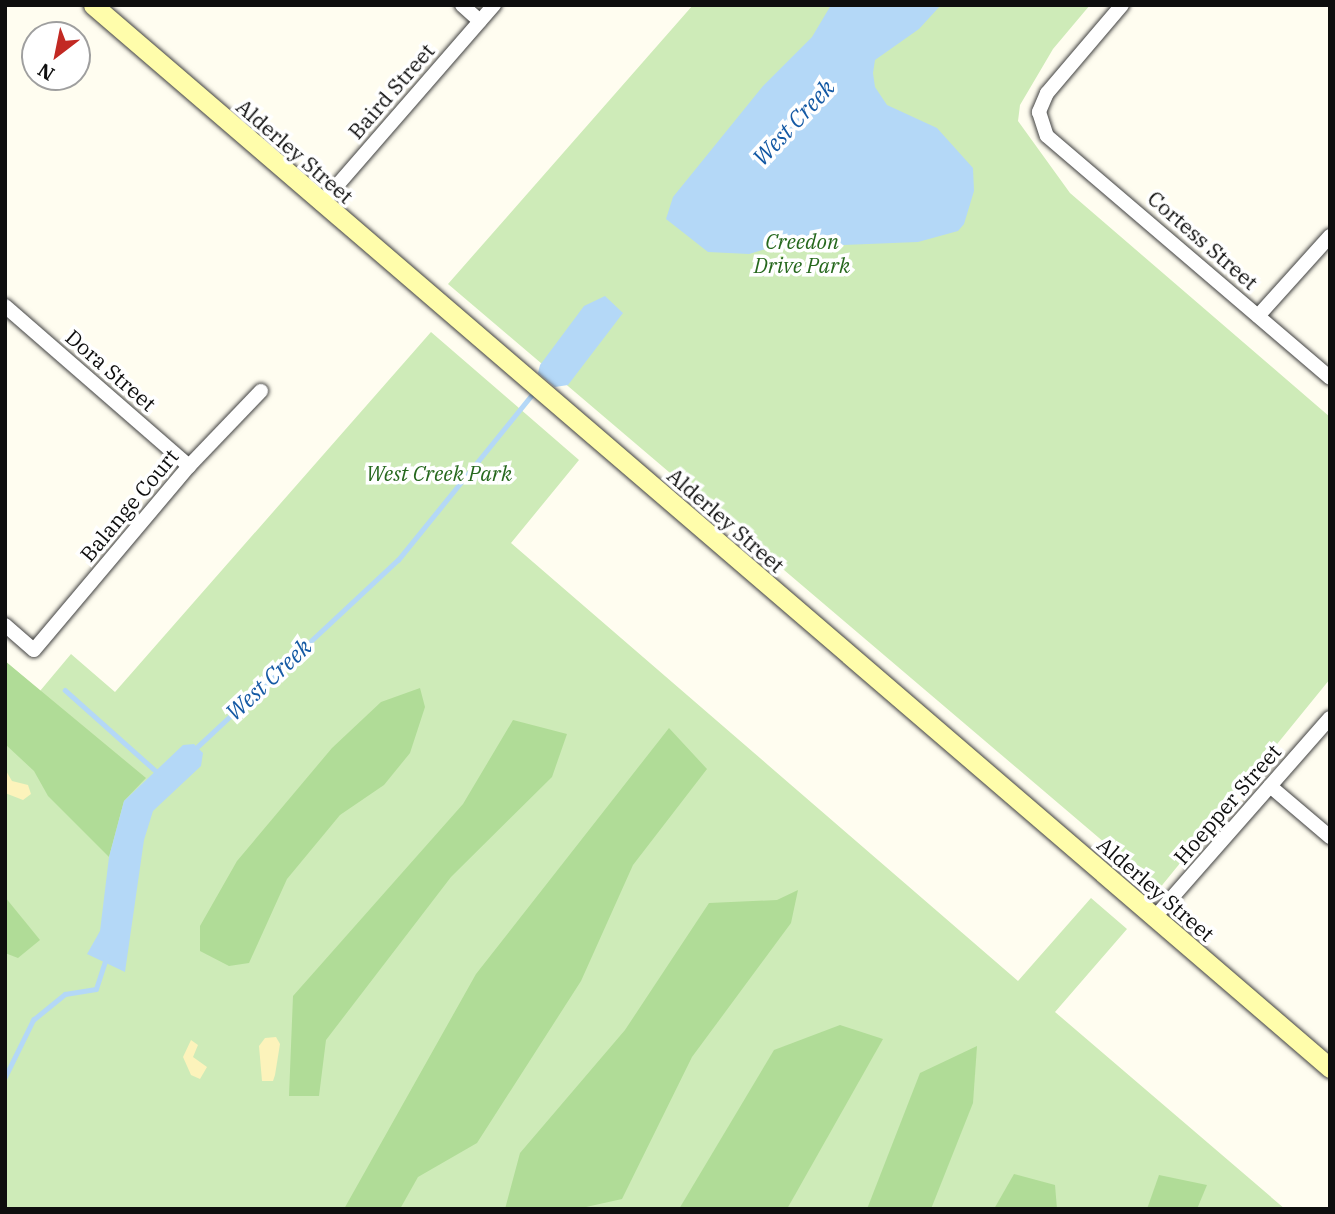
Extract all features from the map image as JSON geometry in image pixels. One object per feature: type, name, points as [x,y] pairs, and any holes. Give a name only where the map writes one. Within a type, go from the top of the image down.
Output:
[{"type":"street","name":"Alderley Street","points":[[93,5],[321,204],[1330,1068]]},
{"type":"street","points":[[462,5],[480,21]]},
{"type":"street","name":"Baird Street","points":[[321,204],[494,5]]},
{"type":"street","name":"Cortess Street","points":[[1122,5],[1047,93],[1039,112],[1047,136],[1330,378]]},
{"type":"street","points":[[1258,316],[1330,236]]},
{"type":"street","name":"Dora Street","points":[[5,306],[189,466]]},
{"type":"street","name":"Balange Court","points":[[5,625],[34,650],[189,466],[261,391]]},
{"type":"street","name":"Hoepper Street","points":[[1155,917],[1330,718]]},
{"type":"street","points":[[1270,786],[1330,837]]},
{"type":"green space","name":"Creedon Drive Park","points":[[693,5],[1090,5],[1053,49],[1020,105],[1018,121],[1070,193],[1330,417],[1330,679],[1159,889],[448,284]]},
{"type":"green space","name":"West Creek Park","points":[[431,332],[579,460],[511,543],[1018,981],[1091,898],[1127,929],[1055,1012],[1285,1209],[5,1209],[5,661],[40,691],[71,654],[115,692]]},
{"type":"green space","points":[[5,661],[146,778],[124,801],[109,857],[48,796],[34,771],[5,744]]},
{"type":"green space","points":[[420,688],[425,707],[410,753],[384,785],[340,815],[287,879],[249,963],[229,966],[200,951],[200,926],[237,861],[332,748],[381,702]]},
{"type":"green space","points":[[513,720],[567,734],[552,777],[451,877],[326,1040],[319,1096],[289,1096],[293,996],[463,804]]},
{"type":"green space","points":[[669,728],[707,769],[633,865],[581,981],[477,1143],[418,1177],[400,1209],[344,1209],[476,974]]},
{"type":"green space","points":[[798,890],[791,923],[692,1057],[622,1199],[577,1209],[505,1209],[520,1153],[625,1030],[709,903],[777,900]]},
{"type":"green space","points":[[5,897],[40,940],[18,958],[5,953]]},
{"type":"green space","points":[[840,1025],[883,1039],[787,1209],[679,1209],[774,1050]]},
{"type":"green space","points":[[977,1046],[973,1103],[931,1209],[867,1209],[920,1073]]},
{"type":"green space","points":[[1014,1174],[1055,1185],[1057,1209],[994,1209]]},
{"type":"green space","points":[[1159,1175],[1207,1185],[1197,1209],[1147,1209]]},
{"type":"sand","points":[[5,769],[12,781],[28,785],[31,794],[23,800],[5,793]]},
{"type":"sand","points":[[276,1037],[280,1044],[275,1075],[273,1081],[262,1081],[259,1046],[265,1038]]},
{"type":"sand","points":[[191,1040],[198,1045],[193,1057],[207,1067],[200,1079],[191,1075],[183,1057]]},
{"type":"water","points":[[831,5],[941,5],[919,29],[875,60],[873,73],[875,87],[887,105],[937,128],[973,168],[974,191],[964,224],[958,231],[918,242],[769,248],[749,254],[708,252],[666,219],[673,197],[763,86],[812,37]]},
{"type":"water","points":[[605,296],[623,313],[568,385],[555,387],[538,373],[540,365],[584,306]]},
{"type":"water","points":[[194,744],[203,753],[201,766],[153,811],[144,840],[125,972],[87,954],[100,931],[109,857],[124,801],[183,745]]},
{"type":"waterway","name":"West Creek","points":[[195,749],[398,560],[535,391]]},
{"type":"waterway","points":[[65,690],[158,773]]},
{"type":"waterway","name":"West Creek","points":[[5,1077],[33,1020],[65,994],[96,989],[106,958]]}]
